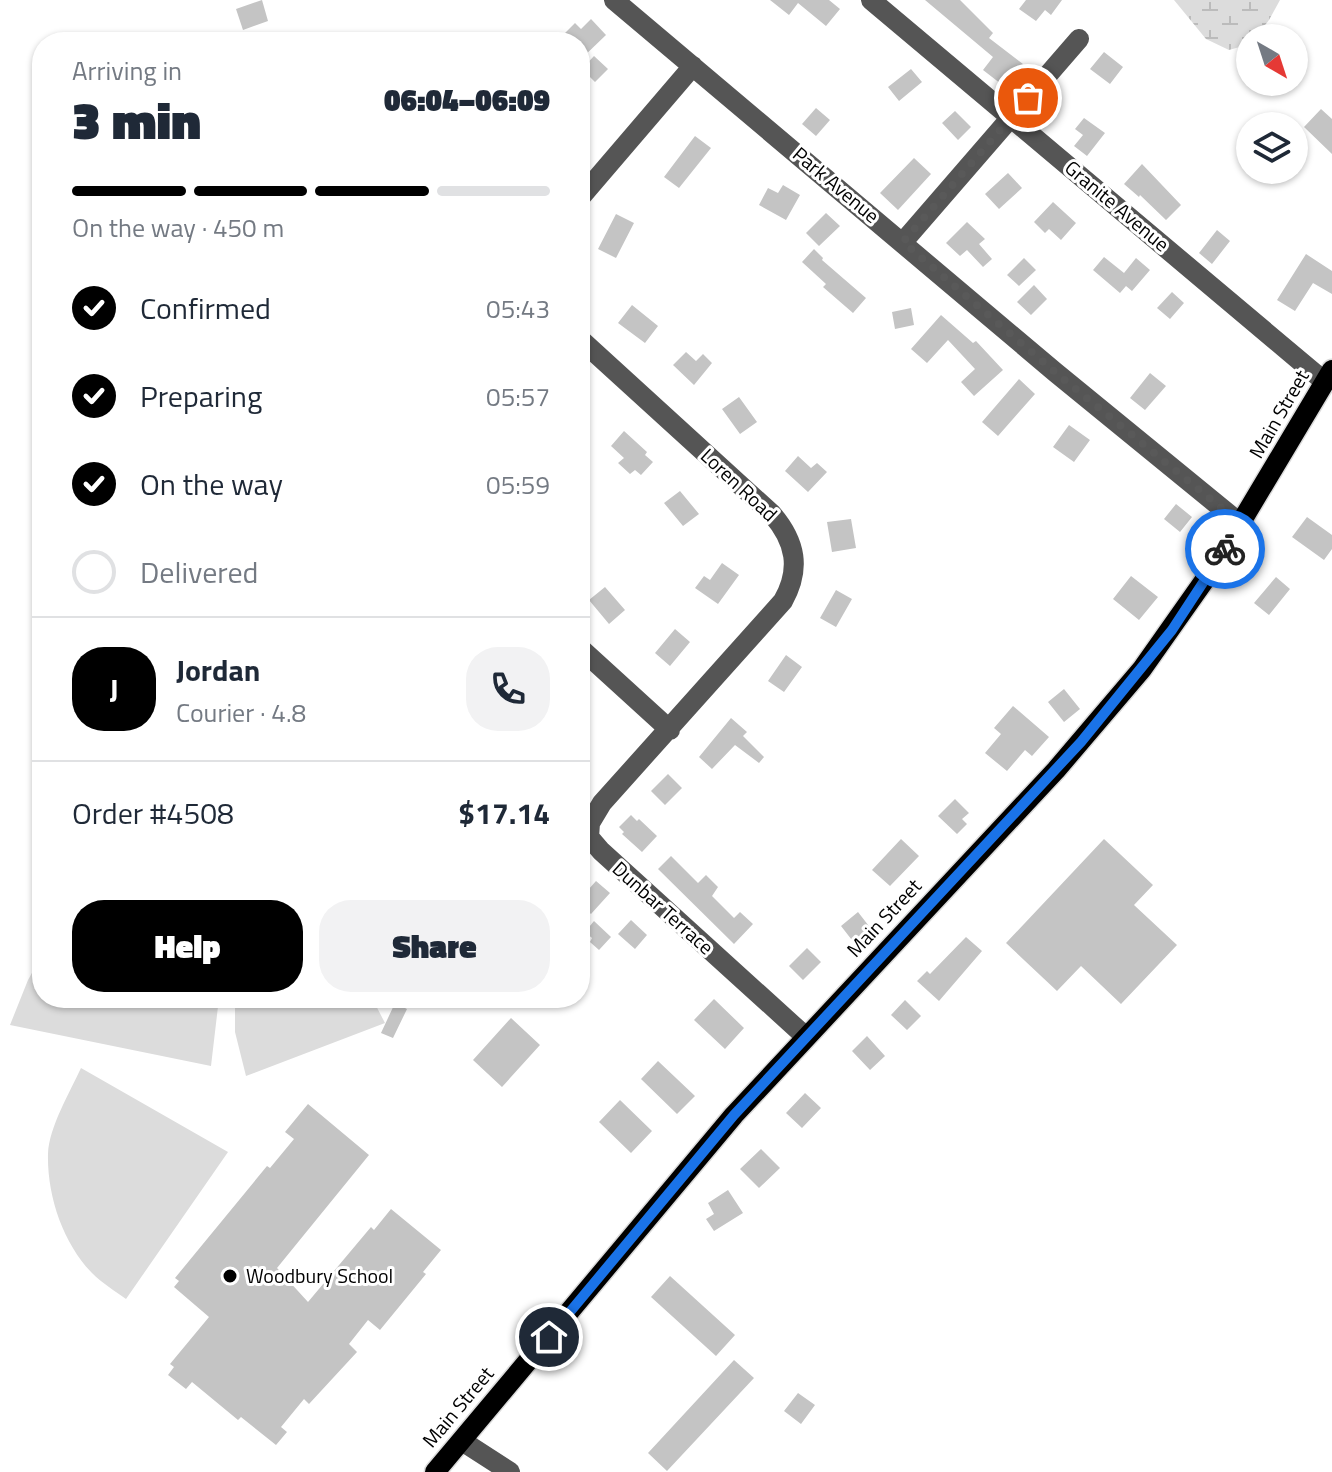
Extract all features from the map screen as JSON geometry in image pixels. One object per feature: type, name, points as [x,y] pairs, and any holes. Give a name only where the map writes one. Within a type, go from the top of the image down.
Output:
[{"type":"main road","name":"Main Street","points":[[435,1472],[734,1115],[1097,723],[1172,630],[1327,385]]},
{"type":"street","name":"Park Avenue","points":[[614,0],[1066,381],[1241,524]]},
{"type":"street","name":"Granite Avenue","points":[[871,0],[1327,385]]},
{"type":"street","points":[[903,242],[1079,39]]},
{"type":"street","points":[[590,186],[693,66]]},
{"type":"street","name":"Loren Road","points":[[590,348],[772,514],[787,533],[794,555],[794,577],[783,601],[670,730]]},
{"type":"street","points":[[590,657],[670,730]]},
{"type":"street","name":"Dunbar Terrace","points":[[590,825],[597,811],[670,730]]},
{"type":"street","name":"Dunbar Terrace","points":[[590,838],[806,1037]]},
{"type":"street","points":[[462,1441],[510,1472]]},
{"type":"green space","points":[[1174,0],[1280,0],[1266,24],[1236,24],[1236,48],[1229,50],[1206,39]]},
{"type":"green space","points":[[32,973],[32,1008],[218,1008],[211,1066],[10,1025]]},
{"type":"green space","points":[[235,1008],[377,1008],[385,1023],[246,1076],[235,1032]]},
{"type":"green space","points":[[81,1068],[228,1152],[126,1299],[92,1273],[73,1248],[59,1218],[50,1186],[49,1144]]},
{"type":"building","points":[[262,0],[268,21],[243,30],[236,9]]},
{"type":"building","points":[[770,0],[829,0],[840,9],[826,26],[798,3],[789,15]]},
{"type":"building","points":[[925,0],[960,0],[993,33],[989,38],[1023,64],[1005,87],[983,70],[993,57]]},
{"type":"building","points":[[1026,0],[1062,0],[1051,15],[1045,10],[1036,21],[1019,9]]},
{"type":"building","points":[[591,19],[606,35],[590,50],[590,32],[566,32],[575,23],[581,29]]},
{"type":"building","points":[[1104,52],[1123,67],[1110,84],[1090,69]]},
{"type":"building","points":[[594,56],[608,69],[595,82],[590,77],[590,60]]},
{"type":"building","points":[[911,69],[922,82],[899,101],[888,87]]},
{"type":"building","points":[[816,108],[830,120],[816,136],[802,124]]},
{"type":"building","points":[[1321,109],[1332,119],[1332,154],[1308,131],[1308,123]]},
{"type":"building","points":[[955,111],[971,127],[958,140],[942,123]]},
{"type":"building","points":[[1084,118],[1105,133],[1087,156],[1074,146],[1083,135],[1075,129]]},
{"type":"building","points":[[695,136],[711,148],[679,188],[664,177]]},
{"type":"building","points":[[914,158],[931,174],[898,210],[880,193]]},
{"type":"building","points":[[1142,164],[1181,205],[1166,220],[1124,184]]},
{"type":"building","points":[[1008,173],[1022,188],[999,209],[985,194]]},
{"type":"building","points":[[783,185],[800,195],[786,220],[759,205],[768,188],[778,193]]},
{"type":"building","points":[[1053,202],[1076,223],[1061,240],[1049,229],[1045,233],[1034,222]]},
{"type":"building","points":[[826,213],[840,226],[819,246],[806,233]]},
{"type":"building","points":[[616,214],[634,223],[616,258],[598,249]]},
{"type":"building","points":[[967,222],[985,239],[979,244],[992,259],[983,267],[967,250],[960,256],[946,243]]},
{"type":"building","points":[[1217,230],[1230,241],[1212,264],[1199,253]]},
{"type":"building","points":[[814,249],[822,260],[866,298],[853,313],[823,287],[826,284],[802,262]]},
{"type":"building","points":[[1306,254],[1332,271],[1332,294],[1313,283],[1295,311],[1277,300]]},
{"type":"building","points":[[1104,257],[1124,273],[1136,258],[1150,270],[1132,291],[1126,286],[1120,293],[1093,270]]},
{"type":"building","points":[[1024,258],[1036,270],[1019,286],[1007,275]]},
{"type":"building","points":[[1034,285],[1047,299],[1031,315],[1017,302]]},
{"type":"building","points":[[1172,292],[1184,303],[1170,319],[1157,308]]},
{"type":"building","points":[[632,305],[658,326],[645,343],[618,323]]},
{"type":"building","points":[[911,308],[914,325],[895,329],[892,312]]},
{"type":"building","points":[[941,315],[973,343],[976,341],[1003,370],[974,396],[961,382],[975,369],[948,340],[927,363],[911,349]]},
{"type":"building","points":[[686,352],[696,361],[703,354],[712,363],[694,385],[673,365]]},
{"type":"building","points":[[1150,373],[1166,386],[1145,410],[1130,398]]},
{"type":"building","points":[[1019,379],[1035,394],[998,436],[982,422]]},
{"type":"building","points":[[739,397],[757,422],[740,434],[722,409]]},
{"type":"building","points":[[1069,425],[1090,440],[1074,462],[1053,447]]},
{"type":"building","points":[[624,431],[647,452],[645,455],[653,462],[641,475],[635,470],[630,474],[618,463],[624,458],[611,446]]},
{"type":"building","points":[[798,456],[811,468],[817,463],[827,472],[808,492],[785,471]]},
{"type":"building","points":[[680,491],[699,514],[683,526],[664,503]]},
{"type":"building","points":[[1176,504],[1192,517],[1180,532],[1164,519]]},
{"type":"building","points":[[1307,517],[1332,535],[1332,549],[1324,560],[1292,537]]},
{"type":"building","points":[[851,519],[856,548],[832,552],[827,522]]},
{"type":"building","points":[[722,563],[739,575],[718,604],[695,588],[704,576],[710,580]]},
{"type":"building","points":[[1131,576],[1158,597],[1139,620],[1113,599]]},
{"type":"building","points":[[1276,577],[1290,589],[1269,615],[1254,603]]},
{"type":"building","points":[[605,587],[625,610],[609,624],[590,599]]},
{"type":"building","points":[[836,590],[852,599],[836,627],[820,618]]},
{"type":"building","points":[[675,629],[690,642],[670,666],[655,653]]},
{"type":"building","points":[[786,655],[802,667],[784,692],[768,681]]},
{"type":"building","points":[[1064,689],[1080,709],[1064,722],[1048,702]]},
{"type":"building","points":[[1013,706],[1049,737],[1032,756],[1025,750],[1007,771],[985,753],[1001,734],[994,728]]},
{"type":"building","points":[[731,718],[747,732],[743,736],[764,757],[759,763],[735,745],[712,769],[699,757]]},
{"type":"building","points":[[668,774],[682,788],[665,805],[651,791]]},
{"type":"building","points":[[955,799],[969,813],[962,819],[967,824],[957,834],[938,816]]},
{"type":"building","points":[[631,815],[657,836],[642,852],[622,834],[624,832],[619,827]]},
{"type":"building","points":[[901,839],[919,856],[890,886],[872,870]]},
{"type":"building","points":[[1104,839],[1153,885],[1134,905],[1177,945],[1121,1004],[1081,966],[1057,991],[1006,943]]},
{"type":"building","points":[[671,856],[698,883],[706,875],[718,887],[712,896],[734,918],[740,912],[753,924],[734,944],[658,869]]},
{"type":"building","points":[[596,881],[610,893],[591,914],[590,913],[590,888]]},
{"type":"building","points":[[858,912],[872,930],[855,944],[841,926]]},
{"type":"building","points":[[631,920],[647,935],[635,949],[618,934]]},
{"type":"building","points":[[594,921],[611,937],[599,950],[590,942],[590,926]]},
{"type":"building","points":[[966,937],[982,951],[939,1001],[917,981],[927,971],[930,974]]},
{"type":"building","points":[[807,948],[821,962],[803,980],[789,966]]},
{"type":"building","points":[[714,999],[744,1028],[725,1049],[694,1020]]},
{"type":"building","points":[[905,1000],[921,1016],[907,1030],[891,1015]]},
{"type":"building","points":[[393,1008],[407,1009],[393,1038],[381,1033]]},
{"type":"building","points":[[511,1018],[540,1045],[502,1087],[473,1060]]},
{"type":"building","points":[[867,1036],[885,1056],[870,1070],[852,1051]]},
{"type":"building","points":[[658,1061],[695,1096],[677,1114],[641,1079]]},
{"type":"building","points":[[805,1093],[821,1108],[802,1128],[786,1113]]},
{"type":"building","points":[[620,1100],[652,1131],[631,1153],[599,1122]]},
{"type":"building","name":"Woodbury School","points":[[308,1104],[369,1155],[277,1268],[308,1302],[371,1227],[374,1230],[391,1209],[441,1250],[423,1272],[426,1274],[380,1330],[368,1320],[349,1344],[357,1352],[309,1404],[304,1399],[281,1427],[287,1432],[276,1445],[241,1417],[238,1420],[192,1382],[186,1389],[168,1375],[174,1367],[170,1364],[209,1317],[174,1287],[179,1281],[175,1278],[267,1166],[270,1168],[294,1139],[285,1132]]},
{"type":"building","points":[[761,1149],[780,1168],[759,1188],[740,1169]]},
{"type":"building","points":[[728,1190],[743,1213],[714,1231],[706,1219],[714,1214],[708,1203]]},
{"type":"building","points":[[670,1276],[735,1335],[716,1356],[651,1297]]},
{"type":"building","points":[[734,1360],[754,1378],[667,1471],[648,1453]]},
{"type":"building","points":[[798,1393],[815,1405],[801,1424],[784,1411]]},
{"type":"way so far","points":[[1028,98],[903,242],[1055,372],[1241,524],[1225,549]]},
{"type":"place","name":"Woodbury School","points":[[230,1276]]},
{"type":"route","points":[[549,1337],[734,1115],[1081,742],[1172,630],[1225,549]]}]
